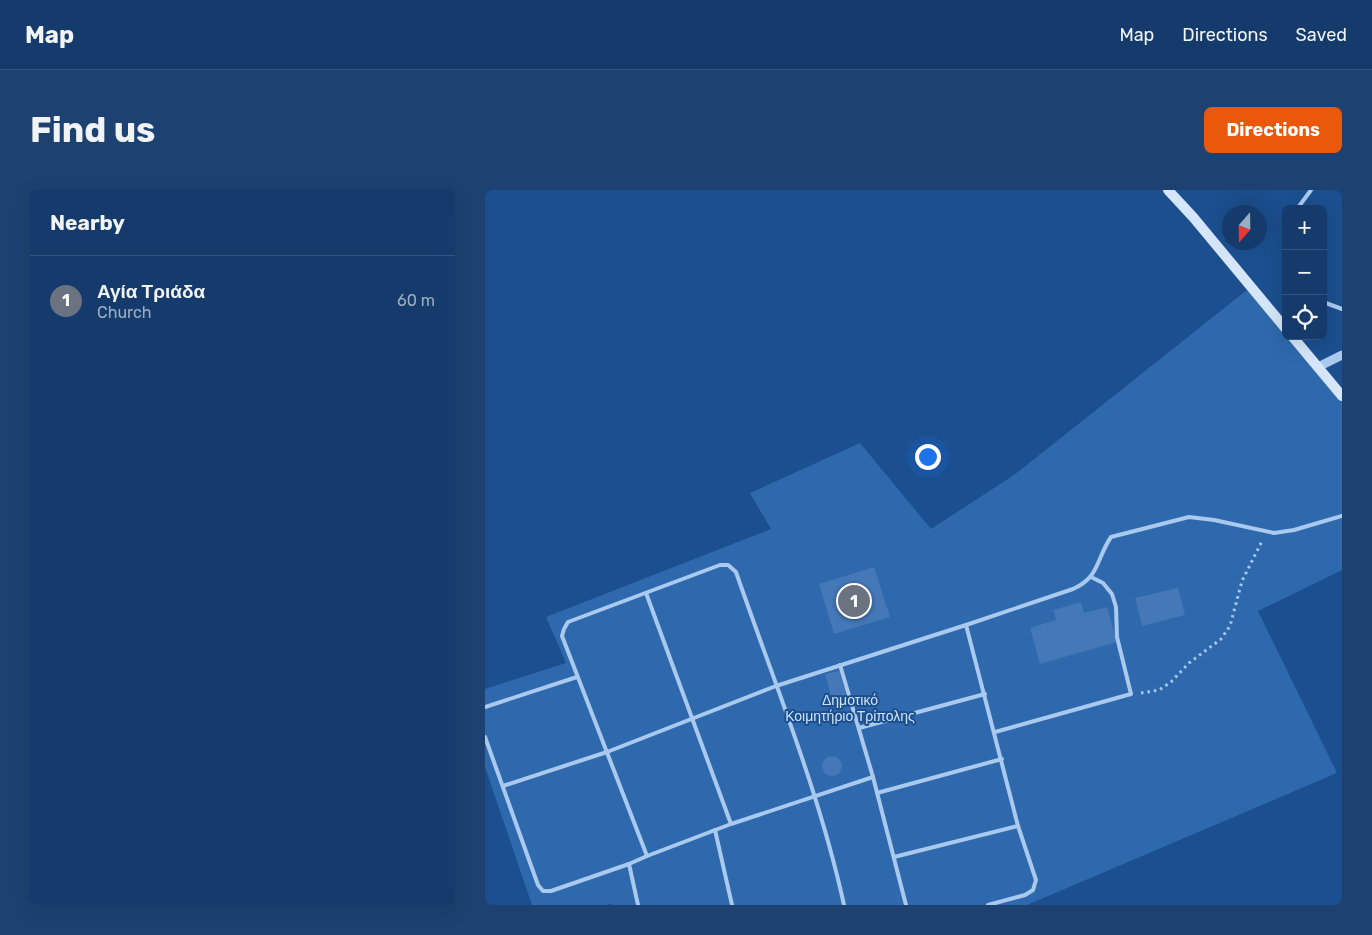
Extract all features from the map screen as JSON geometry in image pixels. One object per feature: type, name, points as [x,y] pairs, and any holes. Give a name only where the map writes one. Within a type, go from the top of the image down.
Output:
[{"type":"main road","points":[[1169,190],[1282,324]]},
{"type":"main road","points":[[1296,340],[1342,396]]},
{"type":"street","points":[[1318,367],[1342,355]]},
{"type":"lane","points":[[1300,205],[1311,190]]},
{"type":"lane","points":[[1327,303],[1342,309]]},
{"type":"lane","points":[[503,786],[607,752],[776,686],[1073,589],[1085,584],[1091,577],[1096,570],[1104,547],[1111,537],[1189,517],[1214,520],[1273,533],[1294,530],[1342,516]]},
{"type":"lane","points":[[647,856],[562,636],[564,628],[568,622],[720,565],[728,565],[736,572],[816,797],[835,863],[844,905]]},
{"type":"lane","points":[[995,732],[1131,694],[1117,637],[1112,594],[1103,583],[1091,577]]},
{"type":"lane","points":[[646,593],[731,824]]},
{"type":"lane","points":[[967,625],[1018,826],[1036,880],[1033,890],[1025,895],[988,905]]},
{"type":"lane","points":[[840,665],[873,777],[906,905]]},
{"type":"lane","points":[[485,707],[577,677]]},
{"type":"lane","points":[[859,728],[985,694]]},
{"type":"lane","points":[[485,736],[538,885],[543,891],[551,891],[629,864],[731,824],[873,777]]},
{"type":"lane","points":[[877,793],[1002,758]]},
{"type":"lane","points":[[894,857],[1018,826]]},
{"type":"lane","points":[[715,830],[732,905]]},
{"type":"lane","points":[[629,864],[638,905]]},
{"type":"path","points":[[1131,694],[1159,690],[1171,682],[1189,663],[1221,639],[1230,626],[1242,581],[1267,531]]},
{"type":"green space","name":"Δημοτικό Κοιμητήριο Τρίπολης","points":[[1247,290],[1282,331],[1282,340],[1290,340],[1342,401],[1342,570],[1258,611],[1337,773],[1027,905],[612,905],[611,903],[607,905],[532,905],[485,767],[485,689],[566,663],[546,617],[771,529],[750,493],[860,443],[931,529],[1014,475]]},
{"type":"building","points":[[874,567],[890,617],[834,634],[819,584]]},
{"type":"building","points":[[1178,588],[1185,615],[1142,626],[1135,598]]},
{"type":"building","points":[[1081,602],[1084,613],[1107,607],[1117,642],[1040,664],[1030,628],[1056,620],[1053,610]]},
{"type":"building","points":[[839,671],[846,695],[832,699],[825,674]]},
{"type":"building","points":[[828,756],[836,756],[842,762],[842,770],[836,776],[828,776],[822,770],[822,762]]},
{"type":"place","name":"Αγία Τριάδα","points":[[854,601]]}]
